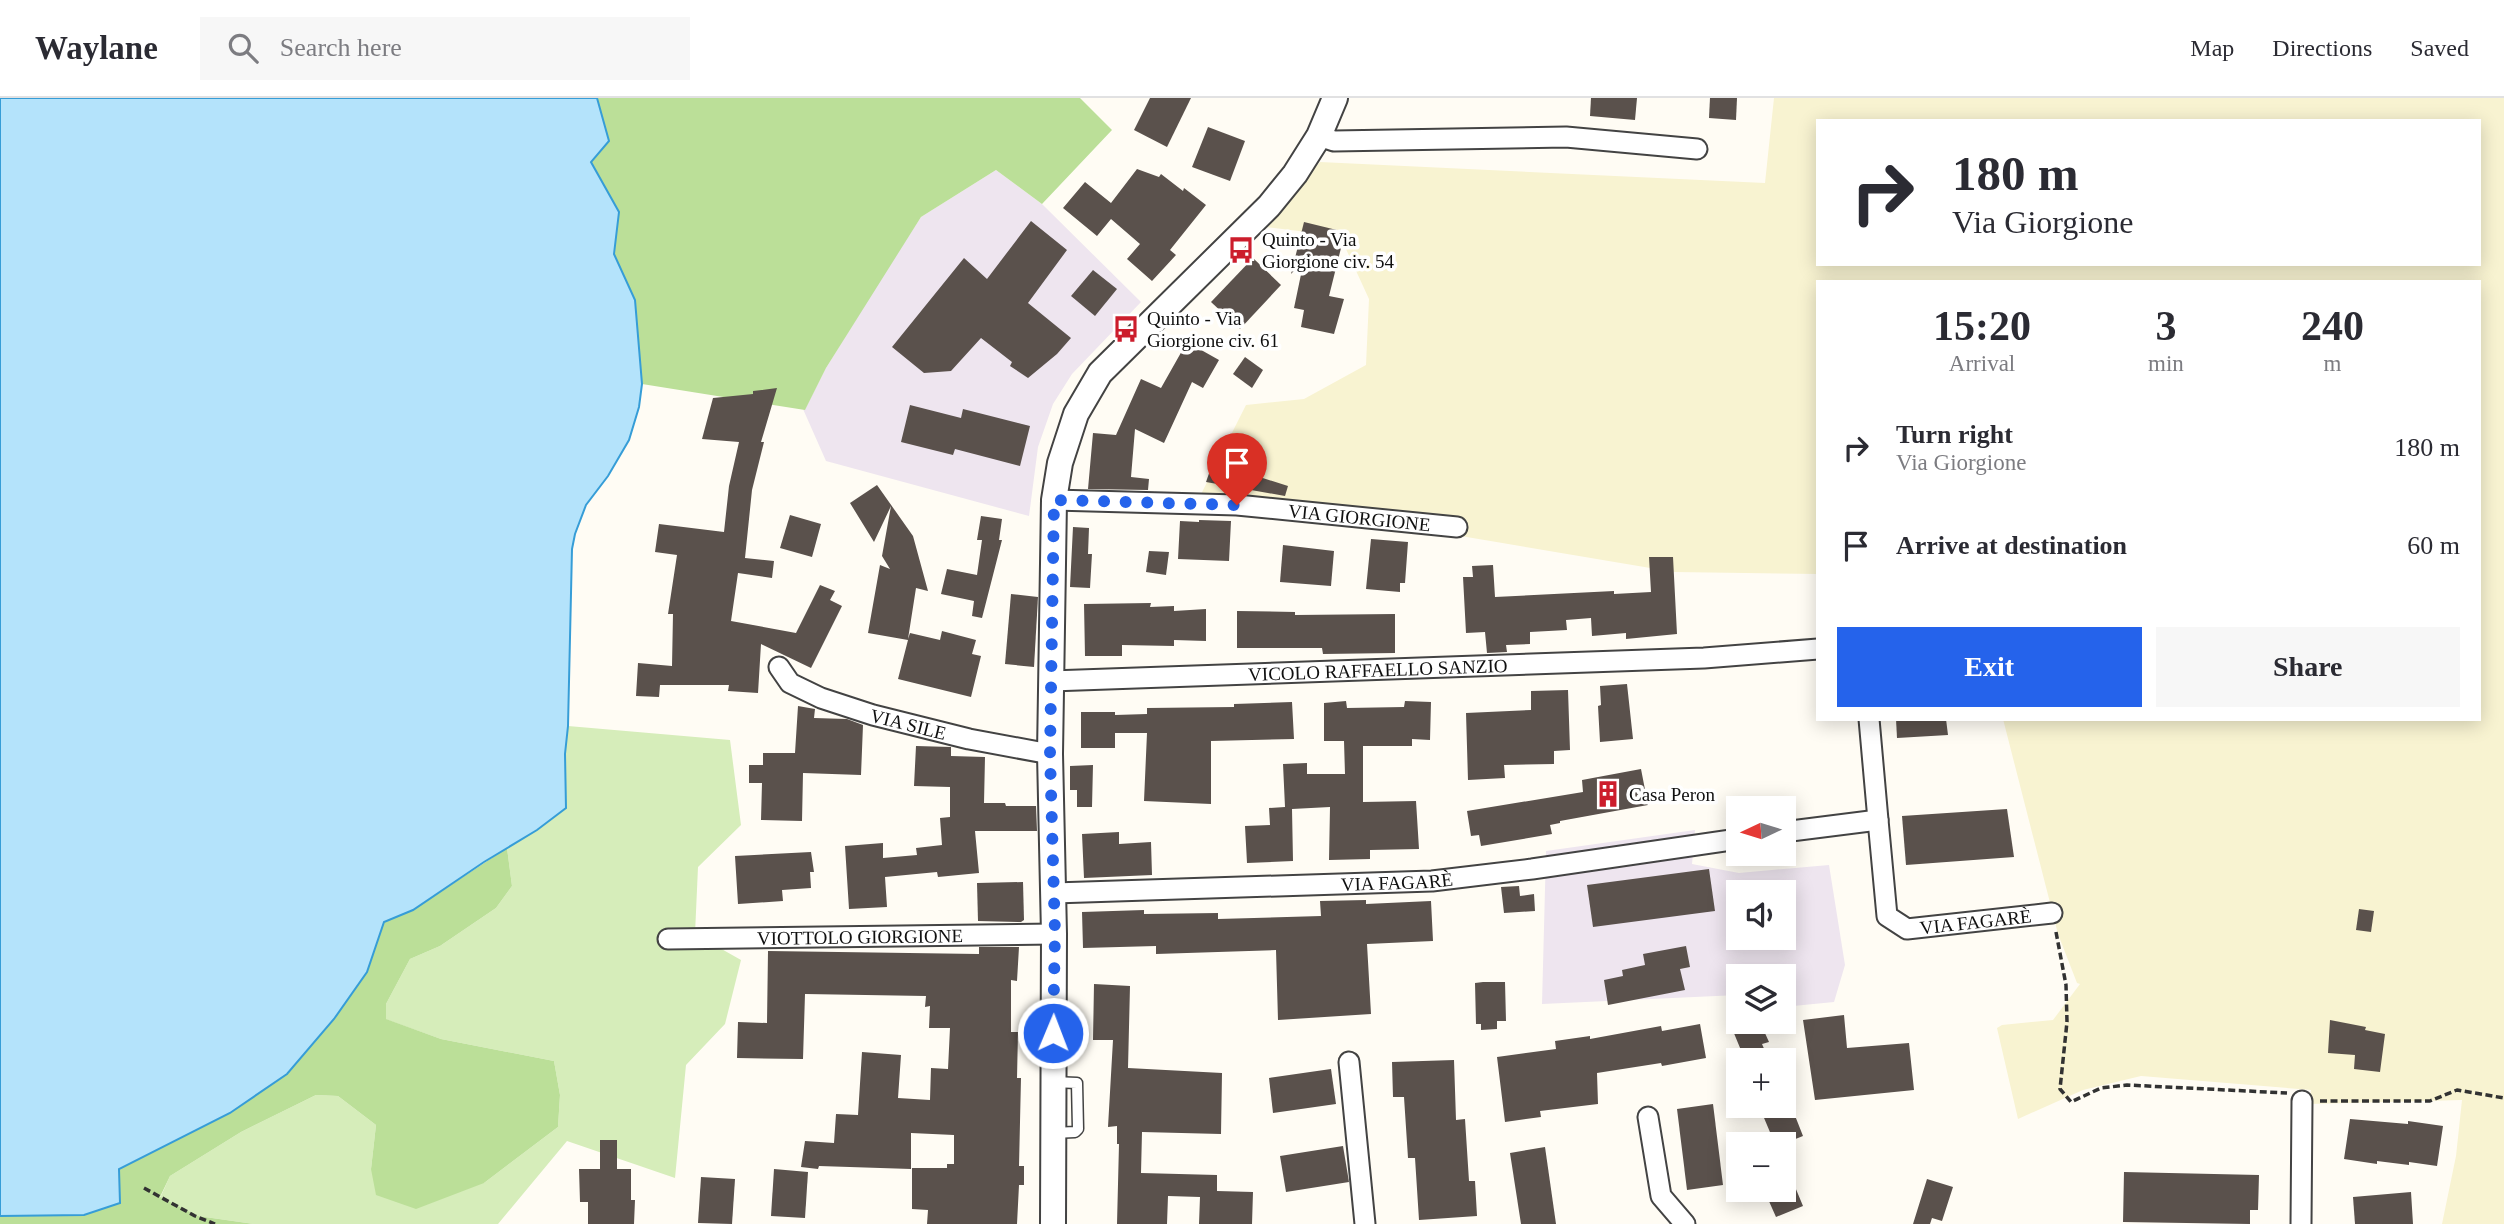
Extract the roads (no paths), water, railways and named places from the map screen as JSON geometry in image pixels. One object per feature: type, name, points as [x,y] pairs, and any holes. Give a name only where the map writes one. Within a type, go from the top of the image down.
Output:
[{"type":"street","points":[[1053,1224],[1055,934],[1050,754],[1054,500],[1060,463],[1076,414],[1100,373],[1269,206],[1295,174],[1319,136],[1335,98]]},
{"type":"street","points":[[1319,136],[1334,141],[1566,137],[1697,149]]},
{"type":"street","name":"VIA GIORGIONE","points":[[1054,500],[1237,505],[1457,527]]},
{"type":"street","name":"VICOLO RAFFAELLO SANZIO","points":[[1051,681],[1704,658],[1816,649]]},
{"type":"street","name":"VIA SILE","points":[[779,667],[790,682],[821,698],[873,715],[969,739],[1050,754]]},
{"type":"street","points":[[1796,830],[1878,820],[1869,721]]},
{"type":"street","name":"VIA FAGARÈ","points":[[1878,820],[1886,916],[1907,929],[2052,913]]},
{"type":"street","name":"VIA FAGARÈ","points":[[1054,893],[1432,881],[1726,841]]},
{"type":"street","name":"VIOTTOLO GIORGIONE","points":[[668,939],[1055,934]]},
{"type":"street","points":[[1349,1062],[1365,1224]]},
{"type":"street","points":[[2301,1224],[2302,1101]]},
{"type":"street","points":[[1648,1117],[1661,1196],[1685,1224]]},
{"type":"water","points":[[0,98],[597,98],[609,141],[591,162],[619,212],[614,254],[635,300],[642,384],[639,407],[629,440],[608,476],[586,505],[572,549],[565,754],[566,808],[537,830],[413,910],[384,922],[367,972],[334,1019],[287,1074],[230,1113],[119,1169],[120,1203],[84,1215],[0,1216]]},
{"type":"place","name":"Quinto - Via Giorgione civ. 54","points":[[1241,250]]},
{"type":"place","name":"Quinto - Via Giorgione civ. 61","points":[[1126,329]]},
{"type":"place","name":"Casa Peron","points":[[1608,794]]}]
